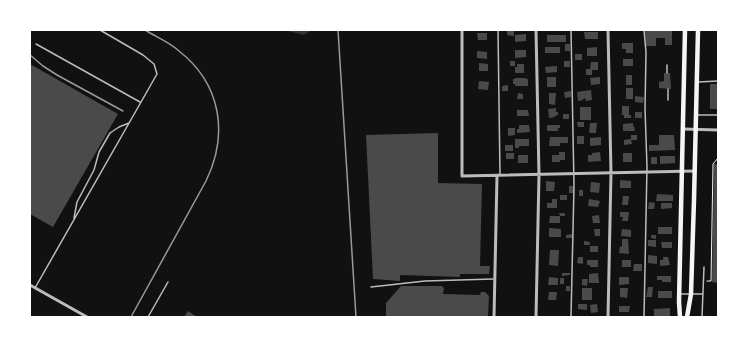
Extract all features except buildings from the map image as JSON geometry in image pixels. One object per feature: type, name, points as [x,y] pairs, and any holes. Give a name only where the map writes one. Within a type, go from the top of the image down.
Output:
[{"type":"main road","points":[[680,317],[679,294],[685,30]]},
{"type":"main road","points":[[687,317],[691,294],[698,30]]},
{"type":"street","points":[[462,30],[462,176],[694,171]]},
{"type":"street","points":[[536,30],[539,175],[536,317]]},
{"type":"street","points":[[608,30],[611,173],[608,317]]},
{"type":"street","points":[[683,129],[718,130]]},
{"type":"street","points":[[494,317],[498,176]]},
{"type":"street","points":[[30,285],[87,317]]},
{"type":"lane","points":[[35,288],[156,74],[154,64],[143,54],[100,30]]},
{"type":"lane","points":[[498,30],[498,176]]},
{"type":"lane","points":[[571,30],[574,174],[571,317]]},
{"type":"lane","points":[[644,30],[646,52],[645,109],[647,172],[644,317]]},
{"type":"lane","points":[[36,44],[140,102]]},
{"type":"lane","points":[[667,65],[667,73]]},
{"type":"lane","points":[[697,82],[718,81]]},
{"type":"lane","points":[[668,89],[668,100]]},
{"type":"lane","points":[[696,115],[718,115]]},
{"type":"lane","points":[[74,220],[77,202],[94,170],[99,152],[110,133],[119,126],[129,123]]},
{"type":"lane","points":[[702,317],[704,267]]},
{"type":"lane","points":[[371,287],[425,281],[495,280]]},
{"type":"lane","points":[[148,317],[168,282]]},
{"type":"lane","points":[[679,294],[703,294]]},
{"type":"path","points":[[704,280],[711,281],[713,164],[718,158]]},
{"type":"shaded area","points":[[284,30],[312,30],[304,35]]},
{"type":"railway","points":[[131,317],[206,181],[213,163],[219,128],[217,111],[212,94],[204,79],[193,64],[167,42],[145,30]]},
{"type":"railway","points":[[338,30],[356,317]]},
{"type":"railway","points":[[30,55],[57,75],[123,111]]}]
